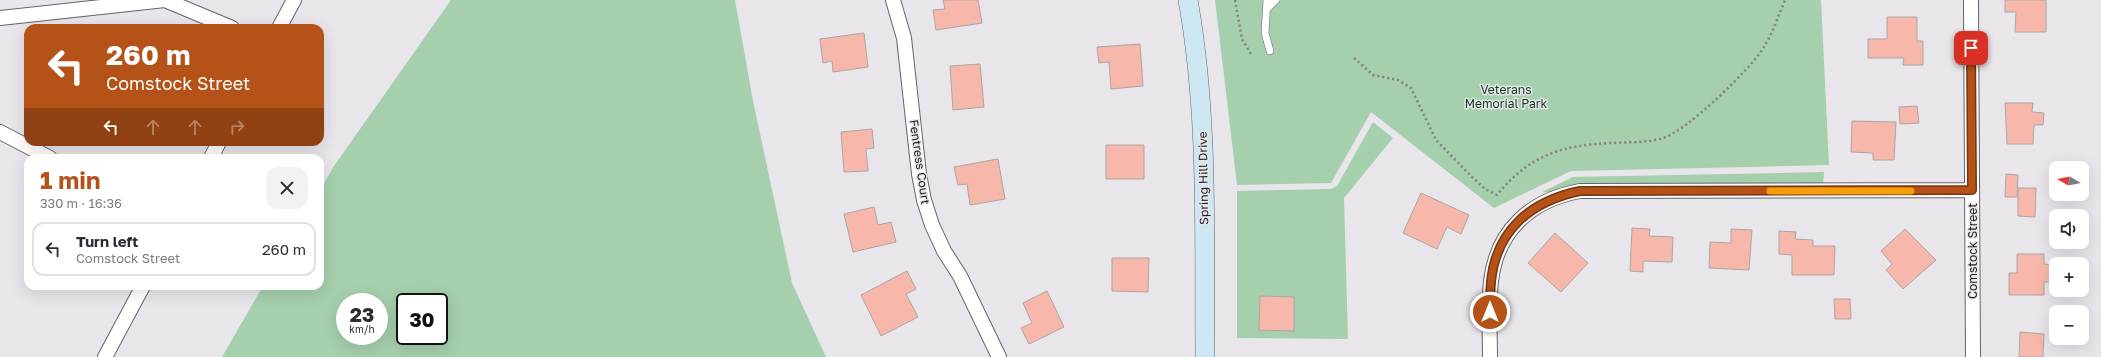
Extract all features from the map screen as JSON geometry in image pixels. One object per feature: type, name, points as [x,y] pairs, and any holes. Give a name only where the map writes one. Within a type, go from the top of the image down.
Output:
[{"type":"main road","name":"Spring Hill Drive","points":[[1188,0],[1199,80],[1203,140],[1205,357]]},
{"type":"street","points":[[0,18],[165,0],[222,24]]},
{"type":"street","points":[[281,24],[294,0]]},
{"type":"street","name":"Fentress Court","points":[[893,0],[904,38],[919,174],[924,200],[932,225],[944,251],[960,276],[999,357]]},
{"type":"street","name":"Comstock Street","points":[[1971,0],[1973,357]]},
{"type":"street","points":[[0,132],[24,144]]},
{"type":"street","points":[[27,146],[42,154]]},
{"type":"street","points":[[1490,357],[1490,282],[1500,247],[1520,219],[1534,207],[1563,194],[1580,191],[1972,190]]},
{"type":"street","points":[[105,357],[141,290]]},
{"type":"lane","points":[[1267,0],[1265,33],[1270,51]]},
{"type":"lane","points":[[1266,9],[1276,0]]},
{"type":"path","points":[[1235,0],[1242,40],[1252,56]]},
{"type":"path","points":[[1354,58],[1373,75],[1398,80],[1411,88],[1436,140],[1485,189],[1497,195],[1509,181],[1528,165],[1541,157],[1563,148],[1586,144],[1644,142],[1663,138],[1677,132],[1705,110],[1762,51],[1771,36],[1785,0]]},
{"type":"green space","points":[[451,0],[735,0],[753,101],[792,283],[826,357],[222,357],[261,290],[324,290],[324,183],[334,166]]},
{"type":"green space","name":"Veterans Memorial Park","points":[[1215,0],[1821,0],[1829,165],[1571,171],[1494,208],[1371,112],[1331,183],[1237,185]]},
{"type":"green space","points":[[1373,122],[1393,138],[1344,198],[1348,339],[1237,338],[1237,191],[1331,189],[1337,186]]},
{"type":"green space","points":[[1824,172],[1823,185],[1569,193],[1542,192],[1573,177]]},
{"type":"building","points":[[943,0],[978,0],[982,23],[936,30],[933,10],[945,9]]},
{"type":"building","points":[[2005,0],[2046,0],[2046,32],[2015,32],[2016,12],[2005,12]]},
{"type":"building","points":[[1887,17],[1917,17],[1917,41],[1923,41],[1923,65],[1903,65],[1904,58],[1868,58],[1868,39],[1887,39]]},
{"type":"building","points":[[864,33],[868,67],[833,72],[832,61],[823,63],[820,39]]},
{"type":"building","points":[[1140,44],[1143,86],[1111,89],[1109,62],[1099,63],[1097,47]]},
{"type":"building","points":[[980,64],[984,107],[953,110],[950,66]]},
{"type":"building","points":[[2005,103],[2033,103],[2032,112],[2044,113],[2043,125],[2034,125],[2033,144],[2007,144]]},
{"type":"building","points":[[1917,106],[1919,123],[1900,124],[1899,107]]},
{"type":"building","points":[[1852,121],[1896,122],[1894,160],[1873,160],[1873,153],[1851,152]]},
{"type":"building","points":[[872,129],[874,148],[866,149],[868,171],[844,172],[841,132]]},
{"type":"building","points":[[1106,145],[1144,145],[1144,179],[1106,179]]},
{"type":"building","points":[[998,159],[1005,199],[970,205],[967,184],[958,185],[954,167]]},
{"type":"building","points":[[2006,174],[2018,175],[2017,197],[2005,197]]},
{"type":"building","points":[[2018,188],[2036,188],[2035,217],[2018,216]]},
{"type":"building","points":[[1421,193],[1469,215],[1461,234],[1447,227],[1437,249],[1403,233]]},
{"type":"building","points":[[874,207],[878,225],[891,222],[896,242],[853,252],[844,214]]},
{"type":"building","points":[[1632,228],[1650,229],[1649,236],[1673,237],[1672,262],[1643,261],[1643,272],[1630,271]]},
{"type":"building","points":[[1731,229],[1752,230],[1749,270],[1709,268],[1710,242],[1731,243]]},
{"type":"building","points":[[1905,229],[1936,260],[1903,289],[1886,270],[1892,264],[1881,251]]},
{"type":"building","points":[[1779,231],[1796,232],[1795,239],[1813,240],[1813,246],[1835,246],[1834,275],[1792,275],[1792,255],[1779,254]]},
{"type":"building","points":[[1555,233],[1588,263],[1561,292],[1528,263]]},
{"type":"building","points":[[2017,254],[2044,254],[2044,264],[2049,265],[2049,282],[2044,282],[2044,295],[2009,295],[2009,273],[2017,273]]},
{"type":"building","points":[[1112,258],[1149,258],[1148,292],[1112,291]]},
{"type":"building","points":[[907,271],[916,289],[906,294],[918,317],[881,336],[861,295]]},
{"type":"building","points":[[1047,291],[1064,327],[1029,344],[1021,328],[1032,323],[1023,303]]},
{"type":"building","points":[[1260,296],[1294,297],[1294,331],[1259,330]]},
{"type":"building","points":[[1834,299],[1850,299],[1851,319],[1835,319]]},
{"type":"building","points":[[2020,332],[2044,334],[2043,357],[2019,357]]},
{"type":"slow traffic","points":[[1770,191],[1911,191]]},
{"type":"route","points":[[1490,312],[1490,282],[1500,247],[1520,219],[1534,207],[1563,194],[1580,191],[1972,190],[1971,48]]}]
